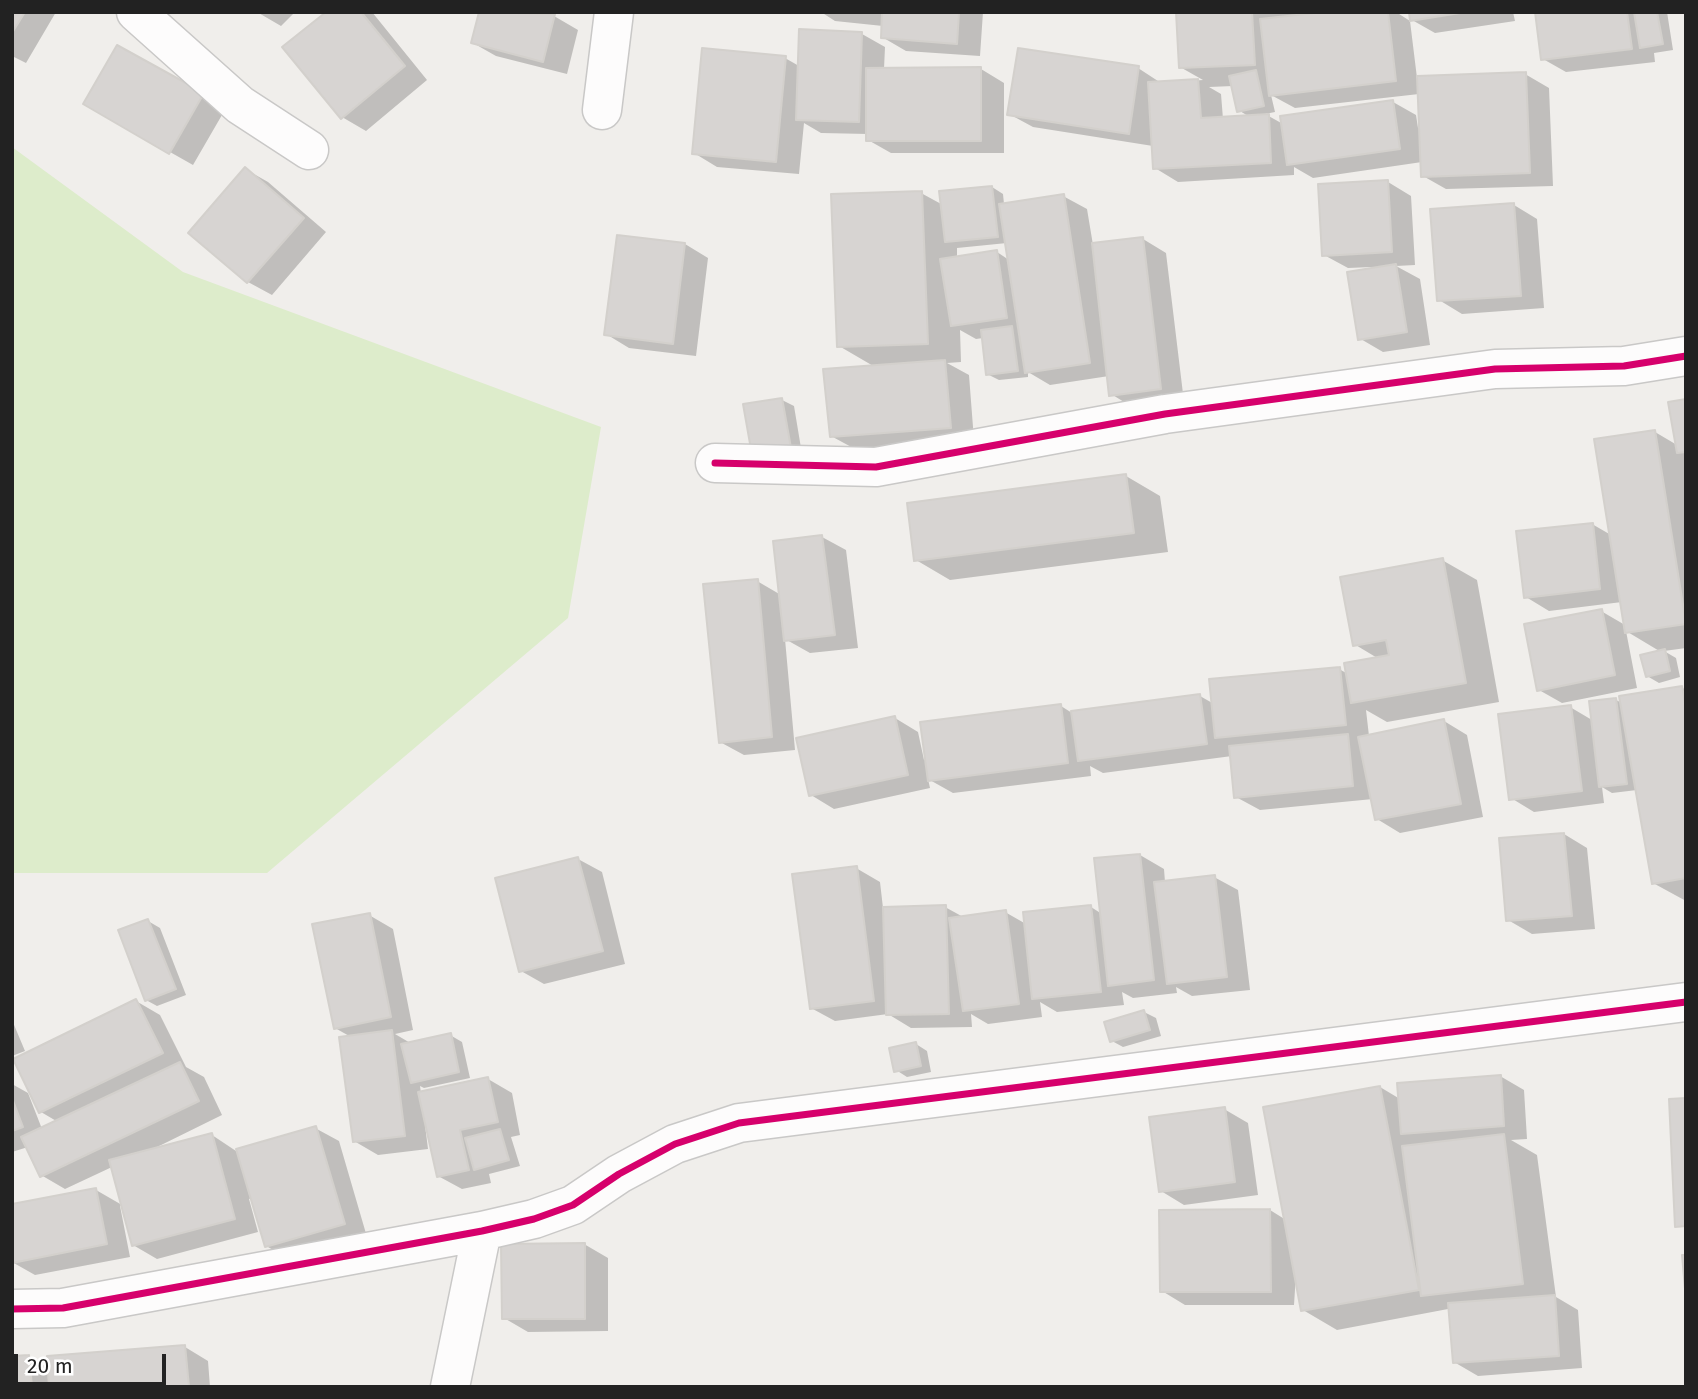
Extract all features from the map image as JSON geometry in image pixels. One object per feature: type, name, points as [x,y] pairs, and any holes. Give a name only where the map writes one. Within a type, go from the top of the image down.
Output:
[{"type":"street","points":[[136,12],[240,105],[309,150]]},
{"type":"street","points":[[602,110],[614,12]]},
{"type":"street","points":[[715,463],[876,467],[1179,412],[1495,369],[1624,366],[1686,356]]},
{"type":"street","points":[[12,1309],[63,1308],[482,1231],[534,1219],[573,1205],[619,1174],[675,1144],[739,1122],[1686,1002]]},
{"type":"street","points":[[450,1387],[482,1231]]},
{"type":"green space","points":[[12,147],[183,272],[601,427],[568,618],[267,873],[12,873]]},
{"type":"building","points":[[12,12],[25,12],[12,33]]},
{"type":"building","points":[[326,12],[361,12],[405,66],[341,119],[282,47]]},
{"type":"building","points":[[479,12],[555,14],[543,62],[471,43]]},
{"type":"building","points":[[882,12],[959,12],[957,44],[881,38]]},
{"type":"building","points":[[1176,12],[1252,12],[1255,65],[1179,68]]},
{"type":"building","points":[[1324,12],[1388,12],[1396,81],[1269,96],[1260,19]]},
{"type":"building","points":[[1409,12],[1466,12],[1410,21]]},
{"type":"building","points":[[1535,12],[1627,12],[1632,49],[1541,60]]},
{"type":"building","points":[[1634,12],[1657,12],[1663,44],[1640,48]]},
{"type":"building","points":[[799,29],[862,32],[859,122],[796,120]]},
{"type":"building","points":[[117,45],[204,93],[169,154],[83,104]]},
{"type":"building","points":[[702,48],[786,56],[776,162],[692,154]]},
{"type":"building","points":[[1018,48],[1139,66],[1129,134],[1007,115]]},
{"type":"building","points":[[981,67],[981,141],[866,141],[866,68]]},
{"type":"building","points":[[1256,70],[1264,106],[1237,112],[1229,76]]},
{"type":"building","points":[[1526,72],[1530,173],[1421,177],[1417,76]]},
{"type":"building","points":[[1198,79],[1201,118],[1269,114],[1271,163],[1153,169],[1148,82]]},
{"type":"building","points":[[1393,100],[1400,149],[1287,165],[1280,116]]},
{"type":"building","points":[[245,167],[304,218],[247,283],[188,233]]},
{"type":"building","points":[[1388,180],[1392,252],[1322,256],[1318,184]]},
{"type":"building","points":[[992,186],[998,237],[945,242],[939,191]]},
{"type":"building","points":[[922,191],[928,344],[837,347],[831,194]]},
{"type":"building","points":[[1064,194],[1090,363],[1025,373],[999,204]]},
{"type":"building","points":[[1514,203],[1521,296],[1437,301],[1430,209]]},
{"type":"building","points":[[617,235],[685,243],[673,344],[604,335]]},
{"type":"building","points":[[1143,237],[1161,389],[1109,396],[1092,243]]},
{"type":"building","points":[[997,250],[1007,318],[951,326],[940,259]]},
{"type":"building","points":[[1396,264],[1407,332],[1358,340],[1347,272]]},
{"type":"building","points":[[1012,326],[1018,371],[986,375],[981,330]]},
{"type":"building","points":[[945,360],[951,428],[830,437],[823,369]]},
{"type":"building","points":[[782,398],[791,448],[752,455],[743,404]]},
{"type":"building","points":[[1686,399],[1686,452],[1677,453],[1668,402]]},
{"type":"building","points":[[1655,430],[1686,624],[1625,633],[1594,439]]},
{"type":"building","points":[[1126,474],[1134,533],[914,561],[907,503]]},
{"type":"building","points":[[1593,523],[1600,589],[1524,598],[1516,531]]},
{"type":"building","points":[[822,535],[835,635],[784,641],[773,541]]},
{"type":"building","points":[[1443,558],[1466,683],[1351,703],[1344,663],[1389,655],[1386,640],[1353,646],[1340,577]]},
{"type":"building","points":[[758,579],[772,737],[719,743],[703,584]]},
{"type":"building","points":[[1602,609],[1615,675],[1537,691],[1524,624]]},
{"type":"building","points":[[1665,649],[1670,671],[1646,677],[1640,655]]},
{"type":"building","points":[[1340,667],[1346,725],[1215,738],[1209,679]]},
{"type":"building","points":[[1682,686],[1686,709],[1686,878],[1652,884],[1619,696]]},
{"type":"building","points":[[1200,694],[1207,744],[1078,761],[1071,711]]},
{"type":"building","points":[[1616,698],[1627,784],[1599,787],[1589,701]]},
{"type":"building","points":[[1061,704],[1068,763],[928,781],[920,722]]},
{"type":"building","points":[[1571,705],[1582,791],[1509,800],[1498,714]]},
{"type":"building","points":[[895,716],[908,775],[809,796],[796,738]]},
{"type":"building","points":[[1444,719],[1461,804],[1375,820],[1358,737]]},
{"type":"building","points":[[1348,734],[1353,786],[1234,798],[1229,746]]},
{"type":"building","points":[[1564,833],[1572,916],[1506,921],[1499,838]]},
{"type":"building","points":[[1140,854],[1154,980],[1108,986],[1094,858]]},
{"type":"building","points":[[578,857],[603,951],[519,972],[495,878]]},
{"type":"building","points":[[857,866],[874,1001],[810,1009],[792,874]]},
{"type":"building","points":[[1215,875],[1227,977],[1167,984],[1154,882]]},
{"type":"building","points":[[946,905],[949,1014],[886,1015],[883,907]]},
{"type":"building","points":[[1091,905],[1101,992],[1032,999],[1023,912]]},
{"type":"building","points":[[1006,910],[1019,1004],[963,1011],[949,918]]},
{"type":"building","points":[[370,913],[391,1017],[334,1029],[312,924]]},
{"type":"building","points":[[148,919],[176,989],[145,1001],[118,930]]},
{"type":"building","points":[[136,999],[163,1053],[39,1113],[13,1059]]},
{"type":"building","points":[[1144,1010],[1150,1030],[1110,1042],[1104,1022]]},
{"type":"building","points":[[392,1030],[405,1136],[353,1142],[339,1037]]},
{"type":"building","points":[[451,1033],[459,1072],[411,1083],[401,1044]]},
{"type":"building","points":[[916,1042],[921,1066],[894,1072],[889,1048]]},
{"type":"building","points":[[180,1062],[199,1101],[40,1177],[21,1137]]},
{"type":"building","points":[[1501,1075],[1504,1126],[1401,1134],[1397,1083]]},
{"type":"building","points":[[488,1077],[498,1122],[460,1130],[469,1170],[437,1177],[418,1092]]},
{"type":"building","points":[[1380,1086],[1419,1290],[1301,1311],[1263,1107]]},
{"type":"building","points":[[12,1098],[23,1127],[12,1131]]},
{"type":"building","points":[[1686,1098],[1686,1226],[1675,1227],[1669,1099]]},
{"type":"building","points":[[1225,1107],[1235,1182],[1159,1192],[1149,1117]]},
{"type":"building","points":[[316,1126],[345,1224],[265,1247],[236,1149]]},
{"type":"building","points":[[500,1129],[509,1160],[474,1170],[465,1138]]},
{"type":"building","points":[[212,1133],[235,1219],[132,1246],[109,1160]]},
{"type":"building","points":[[1504,1134],[1523,1284],[1421,1296],[1402,1146]]},
{"type":"building","points":[[96,1188],[107,1244],[12,1263],[12,1204]]},
{"type":"building","points":[[1270,1209],[1271,1292],[1160,1292],[1159,1210]]},
{"type":"building","points":[[585,1243],[585,1319],[502,1319],[501,1244]]},
{"type":"building","points":[[1682,1255],[1686,1255],[1686,1289],[1685,1289]]},
{"type":"building","points":[[1555,1295],[1559,1356],[1453,1363],[1448,1303]]},
{"type":"building","points":[[185,1345],[189,1387],[49,1387],[47,1356]]},
{"type":"building","points":[[29,1355],[32,1387],[12,1387],[12,1356]]},
{"type":"cycle path","points":[[715,463],[876,467],[1165,414],[1495,369],[1624,366],[1686,356]]},
{"type":"cycle path","points":[[12,1309],[63,1308],[482,1231],[534,1219],[573,1205],[619,1174],[675,1144],[739,1123],[1686,1002]]}]
